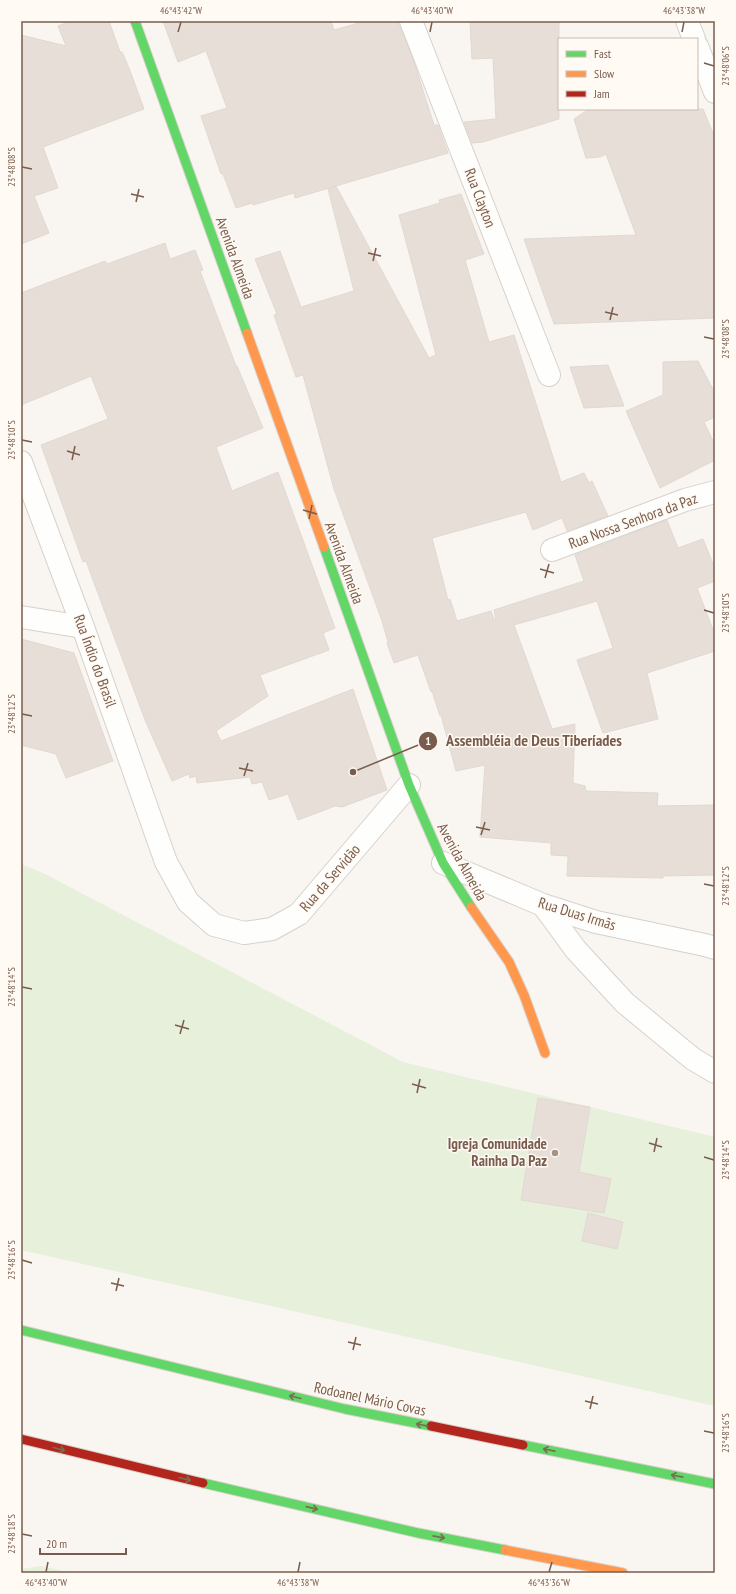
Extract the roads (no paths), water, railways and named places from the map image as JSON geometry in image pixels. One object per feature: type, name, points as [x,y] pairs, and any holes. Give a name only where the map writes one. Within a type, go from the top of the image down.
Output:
[{"type":"main road","name":"Avenida Almeida","points":[[135,21],[409,785],[443,863],[477,917],[509,962],[524,995],[545,1053]]},
{"type":"main road","name":"Rodoanel Mário Covas","points":[[21,1330],[345,1409],[715,1484]]},
{"type":"main road","points":[[21,1439],[418,1533],[623,1573]]},
{"type":"street","name":"Rua Clayton","points":[[411,21],[549,375]]},
{"type":"street","points":[[687,21],[694,38]]},
{"type":"street","points":[[698,49],[715,92]]},
{"type":"street","name":"Rua Índio do Brasil","points":[[21,462],[83,627],[166,862]]},
{"type":"street","name":"Rua Nossa Senhora da Paz","points":[[552,550],[685,500],[715,492]]},
{"type":"street","points":[[21,617],[83,627]]},
{"type":"street","name":"Rua da Servidão","points":[[166,862],[188,902],[214,925],[244,933],[272,929],[299,914],[409,785]]},
{"type":"street","name":"Rua Duas Irmãs","points":[[443,863],[543,905],[596,922],[715,948]]},
{"type":"street","points":[[543,905],[576,950],[625,1003],[693,1059],[715,1072]]},
{"type":"place","name":"Assembléia de Deus Tiberíades","points":[[353,772]]},
{"type":"place","name":"Igreja Comunidade Rainha Da Paz","points":[[555,1153]]}]
